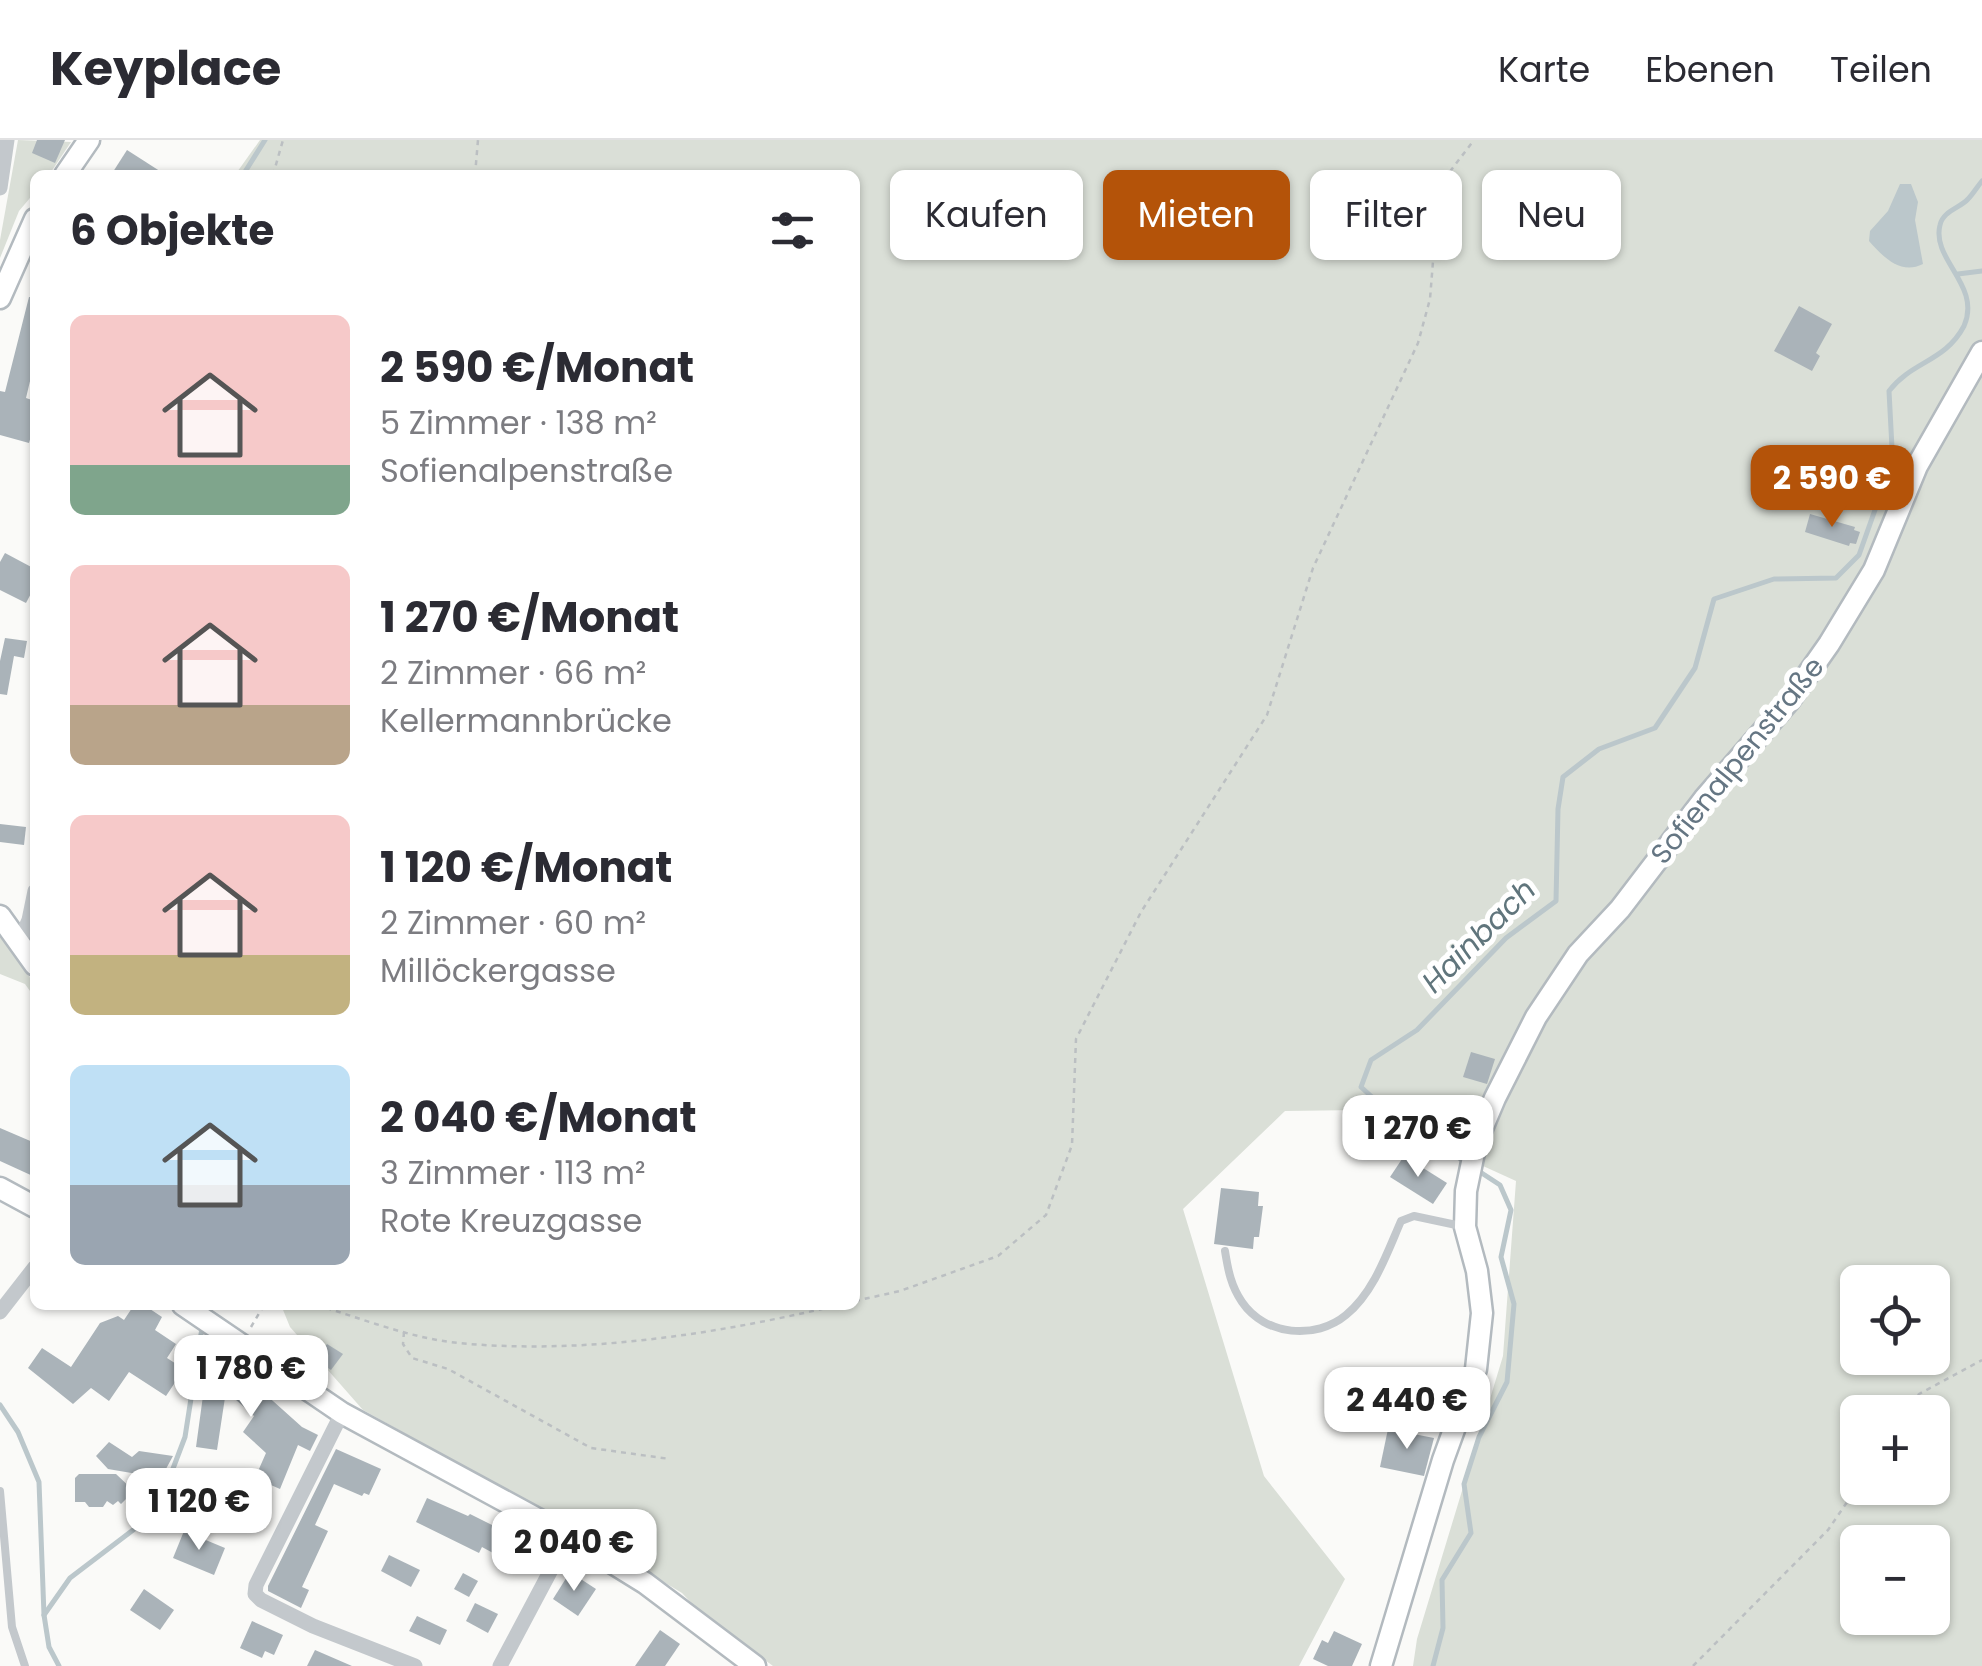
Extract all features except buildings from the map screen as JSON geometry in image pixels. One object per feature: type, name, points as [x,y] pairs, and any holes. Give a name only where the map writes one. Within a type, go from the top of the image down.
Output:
[{"type":"street","points":[[0,188],[7,140]]},
{"type":"street","points":[[68,170],[89,140]]},
{"type":"street","points":[[0,298],[30,230]]},
{"type":"street","name":"Sofienalpenstraße","points":[[1465,1227],[1472,1154],[1495,1098],[1556,985],[1704,799],[1789,701],[1829,644],[1874,570],[1917,466],[1982,352]]},
{"type":"street","points":[[18,944],[30,915]]},
{"type":"street","points":[[0,916],[30,958]]},
{"type":"street","points":[[0,1188],[30,1204]]},
{"type":"street","points":[[1381,1666],[1481,1345],[1480,1290],[1465,1227]]},
{"type":"street","points":[[0,1312],[30,1273]]},
{"type":"street","points":[[189,1310],[342,1413],[569,1536],[645,1583],[755,1666]]},
{"type":"street","points":[[342,1413],[256,1586],[256,1594],[313,1626],[415,1666]]},
{"type":"street","points":[[500,1666],[569,1536]]},
{"type":"lane","points":[[1226,1251],[1228,1276],[1253,1315],[1279,1328],[1310,1332],[1344,1317],[1358,1303],[1401,1221],[1414,1216],[1465,1227]]},
{"type":"lane","points":[[0,1490],[12,1626],[25,1666]]},
{"type":"path","points":[[275,170],[284,140]]},
{"type":"path","points":[[476,170],[478,140]]},
{"type":"path","points":[[860,1300],[998,1256],[1046,1214],[1072,1145],[1076,1040],[1140,912],[1267,715],[1313,568],[1418,344],[1430,298],[1439,186],[1474,140]]},
{"type":"path","points":[[240,1345],[261,1310]]},
{"type":"path","points":[[333,1310],[404,1332],[456,1342],[575,1347],[772,1321],[818,1310]]},
{"type":"path","points":[[404,1332],[402,1344],[412,1358],[448,1370],[592,1448],[670,1460]]},
{"type":"path","points":[[1919,1395],[1982,1360]]},
{"type":"path","points":[[1693,1666],[1828,1530],[1845,1505]]},
{"type":"shaded area","points":[[18,140],[71,142],[52,170],[30,170],[30,198],[19,211],[0,258]]},
{"type":"shaded area","points":[[260,140],[1982,140],[1982,1666],[1413,1666],[1417,1639],[1503,1356],[1516,1181],[1360,1110],[1285,1111],[1183,1209],[1264,1476],[1345,1579],[1299,1666],[773,1666],[699,1611],[682,1593],[363,1410],[290,1327],[283,1310],[860,1310],[860,170],[239,170]]},
{"type":"shaded area","points":[[1900,184],[1911,184],[1918,202],[1915,220],[1923,264],[1915,267],[1893,263],[1869,241],[1870,231],[1888,211]]},
{"type":"shaded area","points":[[0,934],[30,978],[30,991],[25,984],[0,974]]},
{"type":"waterway","points":[[246,170],[265,140]]},
{"type":"waterway","name":"Hainbach","points":[[1465,1162],[1384,1108],[1361,1087],[1371,1060],[1417,1030],[1506,938],[1556,901],[1558,809],[1563,777],[1599,749],[1655,728],[1695,668],[1714,599],[1774,579],[1836,578],[1859,555],[1892,448],[1889,391],[1908,373],[1948,347],[1964,326],[1967,298],[1942,250],[1940,225],[1982,181]]},
{"type":"waterway","points":[[1958,274],[1982,271]]},
{"type":"waterway","name":"Hainbach","points":[[1433,1666],[1443,1628],[1442,1580],[1471,1533],[1464,1484],[1479,1437],[1507,1382],[1514,1304],[1501,1257],[1511,1210],[1500,1185],[1474,1168]]},
{"type":"waterway","points":[[44,1615],[70,1578],[137,1527],[166,1487],[185,1437],[202,1328]]},
{"type":"waterway","points":[[0,1405],[18,1432],[39,1482],[44,1615],[49,1647],[59,1666]]}]
